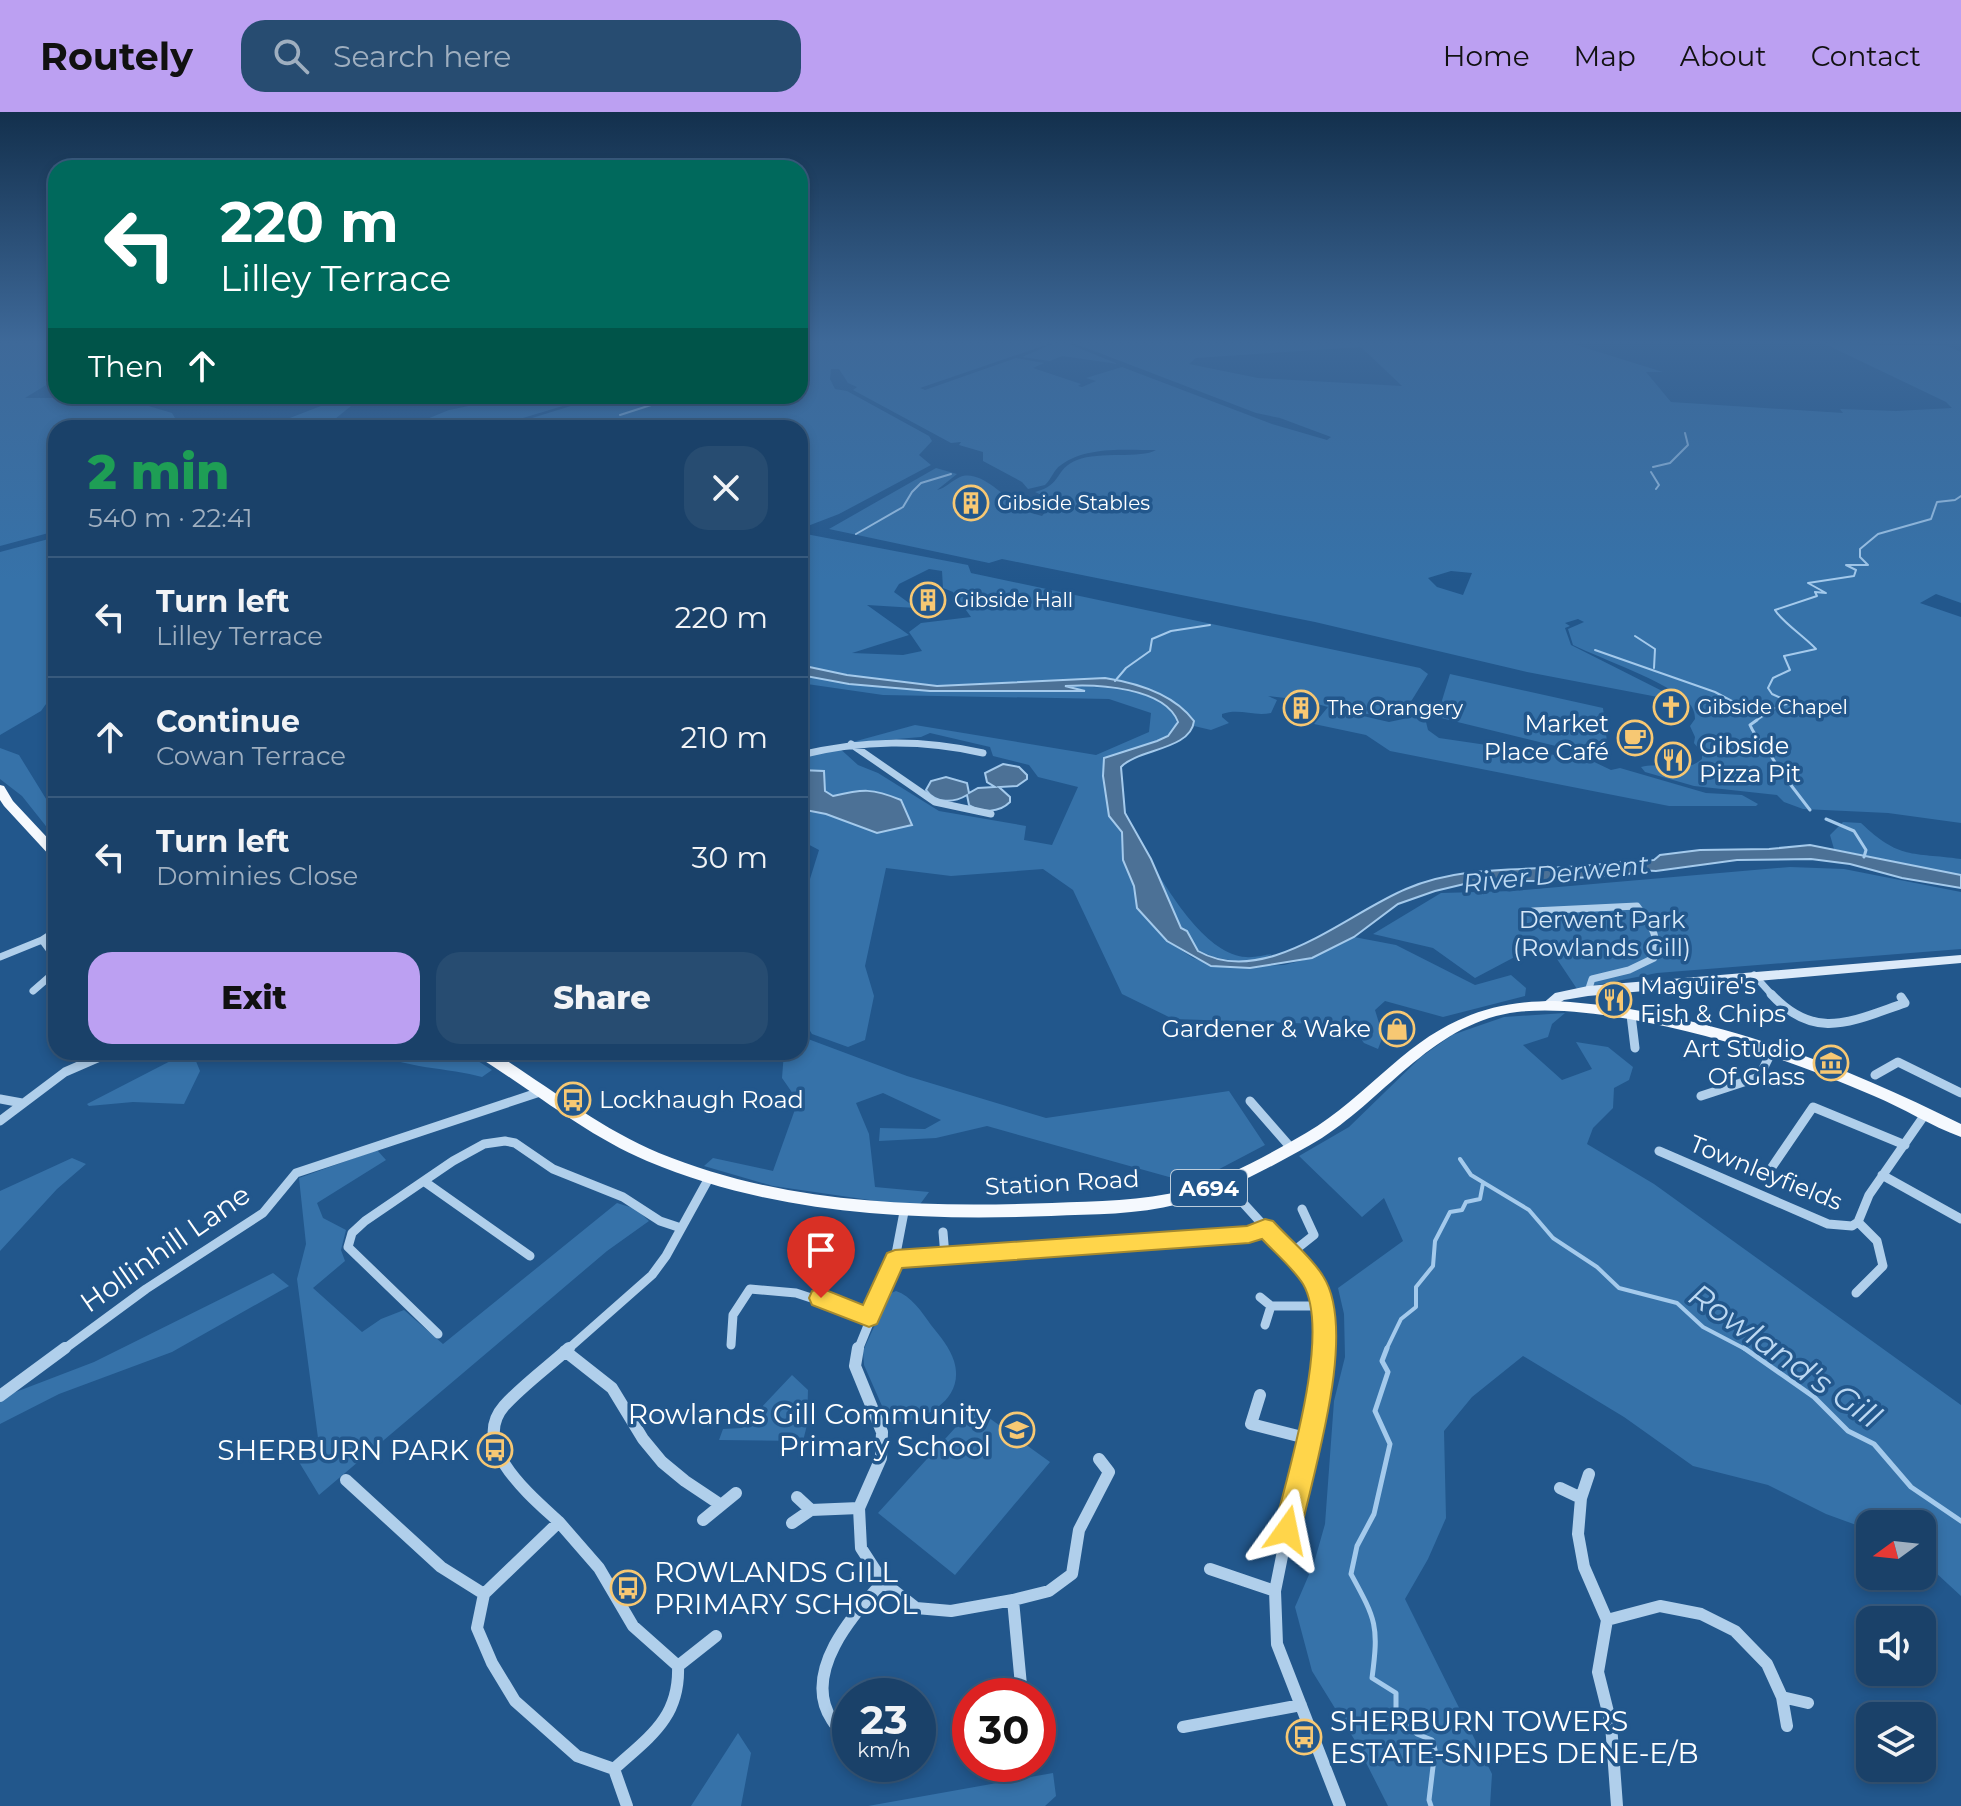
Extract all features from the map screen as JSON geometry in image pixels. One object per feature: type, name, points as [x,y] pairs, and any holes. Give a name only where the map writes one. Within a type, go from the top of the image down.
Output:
[{"type":"main road","points":[[0,789],[4,804],[48,846]]},
{"type":"main road","points":[[1578,996],[1754,975],[1961,959]]},
{"type":"main road","name":"Station Road","points":[[904,1212],[1133,1205],[1188,1195],[1224,1182],[1292,1149],[1345,1115],[1409,1055],[1451,1028],[1493,1011],[1548,1005],[1578,996],[1631,1015],[1717,1032],[1844,1075],[1961,1131]]},
{"type":"main road","name":"A694","points":[[495,1060],[601,1129],[648,1155],[709,1178],[755,1189],[904,1212]]},
{"type":"street","points":[[808,754],[850,743],[916,740],[983,753]]},
{"type":"street","points":[[850,743],[935,802],[991,814]]},
{"type":"street","points":[[1533,911],[1637,906],[1656,933],[1659,947],[1654,958],[1629,970],[1592,979],[1578,996]]},
{"type":"street","points":[[0,957],[48,936]]},
{"type":"street","points":[[42,940],[48,948]]},
{"type":"street","points":[[1754,975],[1798,1019],[1821,1026],[1905,1003],[1901,997]]},
{"type":"street","points":[[33,991],[48,978]]},
{"type":"street","points":[[1631,1015],[1635,1048]]},
{"type":"street","points":[[1701,1096],[1759,1077],[1772,1051]]},
{"type":"street","points":[[0,1121],[65,1072],[93,1060]]},
{"type":"street","points":[[1875,1075],[1898,1062],[1961,1093]]},
{"type":"street","name":"Hollinhill Lane","points":[[0,1396],[146,1289],[263,1213],[296,1173],[544,1091]]},
{"type":"street","points":[[0,1099],[22,1103]]},
{"type":"street","points":[[1250,1101],[1292,1149]]},
{"type":"street","points":[[1770,1170],[1813,1107],[1905,1145]]},
{"type":"street","points":[[1856,1293],[1883,1266],[1884,1255],[1879,1243],[1858,1222],[1869,1195],[1926,1113]]},
{"type":"street","points":[[438,1334],[348,1247],[352,1233],[365,1221],[484,1144],[515,1143],[553,1169],[623,1197],[660,1221],[681,1228]]},
{"type":"street","name":"Townleyfields","points":[[1659,1151],[1828,1224],[1852,1226],[1858,1222]]},
{"type":"street","points":[[1882,1175],[1961,1219]]},
{"type":"street","points":[[614,1769],[675,1707],[681,1686],[678,1666],[633,1626],[599,1568],[559,1522],[522,1487],[492,1437],[496,1414],[652,1275],[709,1178]]},
{"type":"street","points":[[425,1182],[530,1256]]},
{"type":"street","points":[[1224,1182],[1314,1281],[1323,1306],[1326,1326],[1323,1366],[1275,1591],[1277,1644],[1340,1806]]},
{"type":"street","points":[[1290,1254],[1314,1235],[1302,1209]]},
{"type":"street","points":[[904,1212],[895,1259],[859,1343],[855,1366],[882,1432],[881,1458],[859,1508],[861,1548],[883,1582],[916,1608],[951,1611],[1049,1591],[1072,1574],[1079,1530],[1109,1472],[1099,1459]]},
{"type":"street","points":[[895,1259],[1249,1235],[1265,1227]]},
{"type":"street","points":[[943,1232],[945,1256]]},
{"type":"street","points":[[731,1345],[728,1327],[738,1302],[750,1289],[821,1298],[869,1317]]},
{"type":"street","points":[[1260,1297],[1271,1306],[1323,1306]]},
{"type":"street","points":[[1265,1325],[1271,1306]]},
{"type":"street","points":[[565,1351],[602,1378],[619,1395],[636,1429],[666,1465],[692,1489],[721,1505]]},
{"type":"street","points":[[1260,1395],[1251,1424],[1306,1438]]},
{"type":"street","points":[[1589,1474],[1581,1498],[1578,1534],[1584,1567],[1607,1620],[1598,1672],[1611,1724],[1617,1806]]},
{"type":"street","points":[[346,1480],[441,1567],[484,1594]]},
{"type":"street","points":[[1560,1488],[1581,1498]]},
{"type":"street","points":[[703,1520],[736,1493]]},
{"type":"street","points":[[797,1497],[811,1510]]},
{"type":"street","points":[[792,1523],[811,1510],[859,1508]]},
{"type":"street","points":[[559,1522],[484,1594],[477,1628],[492,1663],[515,1701],[577,1756],[614,1769]]},
{"type":"street","points":[[1210,1569],[1275,1591]]},
{"type":"street","points":[[832,1725],[822,1700],[830,1651],[855,1609],[883,1582]]},
{"type":"street","points":[[1013,1600],[1020,1678]]},
{"type":"street","points":[[1607,1620],[1660,1606],[1701,1614],[1735,1631],[1767,1664],[1782,1697],[1787,1726]]},
{"type":"street","points":[[678,1666],[716,1636]]},
{"type":"street","points":[[1782,1697],[1808,1703]]},
{"type":"street","points":[[1183,1727],[1301,1705]]},
{"type":"street","points":[[614,1769],[627,1806]]},
{"type":"green space","points":[[0,423],[48,423],[48,533],[0,546]]},
{"type":"green space","points":[[808,423],[905,423],[929,436],[932,441],[919,455],[931,465],[839,514],[808,526]]},
{"type":"green space","points":[[914,423],[1270,423],[1327,440],[1331,437],[1294,423],[1961,423],[1961,603],[1936,594],[1920,603],[1961,617],[1961,823],[1888,813],[1803,809],[1784,802],[1777,795],[1694,786],[1645,772],[1641,767],[1688,766],[1702,759],[1690,726],[1695,719],[1693,710],[1678,694],[1573,645],[1568,629],[1584,622],[1578,619],[1565,623],[1570,626],[1565,628],[1571,645],[1684,702],[1527,672],[1315,622],[1002,559],[989,563],[829,529],[936,468],[957,474],[937,490],[967,475],[990,484],[1017,504],[1010,507],[1042,516],[1055,501],[1035,492],[1055,481],[1070,464],[1086,457],[1141,454],[1156,450],[1107,450],[1082,455],[1058,467],[1045,485],[1028,489],[1022,482],[983,461],[983,452],[959,445],[961,442],[951,443]],"holes":[[[1451,571],[1472,573],[1463,595],[1437,587],[1428,578]]]},
{"type":"green space","points":[[808,534],[968,565],[971,573],[1420,668],[1428,674],[1402,716],[1350,713],[1389,722],[1417,716],[1439,738],[1590,760],[1611,770],[1620,768],[1706,793],[1742,795],[1758,804],[1669,806],[1390,751],[1366,735],[1314,724],[1328,707],[1303,700],[1268,696],[1277,700],[1271,713],[1222,714],[1229,723],[1211,730],[1194,726],[1180,706],[1162,695],[1129,682],[1105,678],[937,686],[847,675],[808,667]],"holes":[[[929,569],[942,571],[943,588],[953,592],[971,617],[921,623],[909,632],[922,651],[903,655],[852,653],[909,635],[867,605],[916,608],[894,592],[899,584]]]},
{"type":"green space","points":[[48,539],[48,701],[41,711],[0,735],[0,552]]},
{"type":"green space","points":[[1450,674],[1603,708],[1609,759],[1437,717]]},
{"type":"green space","points":[[808,676],[938,689],[1076,690],[1064,686],[1096,687],[1148,696],[1172,712],[1177,725],[1168,736],[1106,762],[1103,776],[1111,819],[1122,832],[1123,860],[1134,886],[1137,908],[1167,941],[1193,958],[1219,967],[1284,965],[1312,958],[1354,937],[1396,945],[1475,985],[1511,975],[1526,988],[1525,996],[1443,1017],[1385,1001],[1375,1010],[1383,1036],[1378,1049],[1364,1043],[1358,1035],[1321,1024],[1173,1019],[1122,994],[1073,890],[1043,869],[951,876],[886,868],[865,966],[874,996],[865,1040],[848,1047],[812,1034],[808,1028],[808,885],[819,850],[808,844],[808,753],[837,746],[858,765],[878,773],[939,811],[1026,826],[1024,840],[1052,845],[1078,787],[1038,777],[1029,765],[993,756],[990,747],[930,733],[921,737],[849,743],[915,725],[1096,755],[1149,732],[1151,713],[1109,699],[883,695],[808,684]]},
{"type":"green space","points":[[0,748],[19,755],[48,802],[48,829],[22,796],[0,779]]},
{"type":"green space","points":[[1843,822],[1861,823],[1897,849],[1961,859],[1961,875],[1834,849],[1830,835]]},
{"type":"green space","points":[[1154,867],[1192,922],[1218,946],[1246,957],[1272,954],[1260,960],[1240,962],[1213,957],[1198,950],[1179,925]]},
{"type":"green space","name":"Derwent Park (Rowlands Gill)","points":[[1790,867],[1844,869],[1961,892],[1961,949],[1657,973],[1577,989],[1545,941],[1475,978],[1433,948],[1373,934],[1441,893],[1513,891]]},
{"type":"green space","points":[[1565,1013],[1552,1024],[1548,1037],[1523,1045],[1562,1080],[1592,1069],[1576,1042],[1608,1047],[1633,1067],[1629,1080],[1614,1088],[1613,1108],[1593,1128],[1587,1144],[1654,1184],[1961,1405],[1961,1596],[1936,1573],[1936,1510],[1856,1510],[1856,1525],[1826,1514],[1768,1485],[1693,1466],[1624,1417],[1523,1356],[1472,1397],[1444,1431],[1446,1518],[1428,1559],[1405,1599],[1492,1774],[1490,1806],[1388,1806],[1354,1739],[1312,1671],[1295,1607],[1314,1563],[1325,1524],[1334,1401],[1345,1357],[1344,1314],[1338,1288],[1403,1241],[1384,1198],[1362,1217],[1299,1156],[1349,1127],[1421,1057],[1452,1035],[1504,1017]]},
{"type":"green space","points":[[808,1039],[907,1076],[1046,1118],[1229,1091],[1265,1145],[1206,1176],[1169,1177],[987,1126],[936,1138],[879,1141],[880,1128],[925,1129],[941,1120],[883,1093],[856,1103],[869,1134],[875,1187],[929,1192],[918,1207],[773,1186],[704,1166],[713,1158],[773,1171],[798,1101],[782,1078],[783,1060],[808,1060]]},
{"type":"green space","points":[[172,1060],[195,1060],[200,1071],[184,1104],[87,1104]]},
{"type":"green space","points":[[395,1060],[476,1060],[492,1070],[482,1077]]},
{"type":"green space","points":[[377,1150],[386,1160],[317,1203],[323,1218],[346,1230],[341,1250],[345,1261],[313,1288],[362,1332],[381,1319],[404,1310],[443,1344],[617,1203],[636,1209],[649,1221],[607,1251],[319,1495],[299,1462],[318,1438],[297,1279],[306,1244],[299,1178]]},
{"type":"green space","points":[[72,1158],[86,1164],[57,1189],[0,1251],[0,1191]]},
{"type":"green space","points":[[273,1273],[289,1286],[172,1352],[59,1394],[0,1424],[0,1398],[94,1362]]},
{"type":"green space","points":[[896,1291],[916,1305],[941,1338],[952,1356],[956,1374],[950,1395],[942,1403],[923,1415],[901,1422],[886,1415],[864,1365],[863,1351],[889,1294]]},
{"type":"green space","points":[[792,1375],[808,1390],[807,1425],[803,1441],[719,1440],[723,1429],[742,1428]]},
{"type":"green space","points":[[974,1407],[1050,1462],[955,1575],[878,1513]]},
{"type":"green space","points":[[738,1733],[751,1753],[741,1806],[691,1806]]},
{"type":"green space","points":[[1003,1782],[1054,1782],[1056,1796],[1045,1806],[868,1806]]},
{"type":"water","name":"River Derwent","points":[[808,667],[847,675],[937,686],[1105,678],[1142,687],[1176,704],[1194,721],[1191,731],[1174,744],[1139,756],[1121,767],[1125,813],[1151,859],[1181,928],[1187,931],[1198,951],[1224,960],[1250,961],[1277,955],[1305,944],[1406,889],[1445,877],[1486,871],[1654,860],[1660,855],[1700,850],[1810,845],[1961,875],[1961,888],[1902,878],[1850,864],[1811,859],[1737,860],[1656,871],[1636,870],[1629,874],[1536,881],[1477,881],[1398,904],[1354,937],[1312,958],[1250,968],[1211,966],[1167,941],[1137,908],[1134,886],[1123,860],[1122,832],[1109,816],[1103,776],[1104,758],[1168,736],[1178,722],[1171,710],[1145,695],[1111,687],[1065,686],[1085,691],[930,691],[849,684],[808,676]]},
{"type":"water","points":[[1003,764],[1019,767],[1027,779],[1017,786],[999,787],[1010,797],[1010,802],[1001,808],[990,811],[979,809],[969,805],[967,795],[945,801],[935,798],[926,790],[931,781],[946,777],[967,783],[969,793],[978,788],[995,787],[987,782],[985,773]]},
{"type":"water","points":[[808,770],[824,771],[825,791],[833,796],[867,791],[901,800],[912,825],[877,833],[808,811]]},
{"type":"waterway","points":[[1653,467],[1670,463],[1688,445],[1685,433]]},
{"type":"waterway","points":[[1651,472],[1659,485],[1656,489]]},
{"type":"waterway","points":[[856,534],[903,507],[921,483],[951,474]]},
{"type":"waterway","points":[[1757,720],[1778,706],[1792,703],[1772,694],[1768,688],[1773,678],[1790,670],[1784,656],[1816,649],[1775,610],[1817,596],[1815,592],[1826,593],[1808,583],[1854,576],[1856,570],[1846,565],[1868,565],[1860,557],[1860,549],[1878,534],[1931,519],[1937,502],[1955,500],[1961,496]]},
{"type":"waterway","points":[[1115,681],[1126,668],[1150,651],[1152,639],[1171,631],[1210,625]]},
{"type":"waterway","points":[[1635,636],[1655,649],[1654,668]]},
{"type":"waterway","points":[[1595,650],[1715,692],[1760,716]]},
{"type":"waterway","points":[[1757,720],[1750,725],[1753,731],[1810,810]]},
{"type":"waterway","points":[[1826,819],[1854,831],[1866,850],[1864,857]]},
{"type":"waterway","name":"Rowland's Gill","points":[[1460,1159],[1471,1175],[1529,1210],[1553,1238],[1597,1267],[1619,1288],[1677,1303],[1703,1327],[1746,1350]]},
{"type":"waterway","points":[[1386,1350],[1401,1319],[1416,1307],[1416,1287],[1433,1266],[1435,1241],[1450,1212],[1462,1210],[1466,1202],[1480,1199],[1483,1183]]},
{"type":"waterway","points":[[1387,1348],[1382,1361],[1388,1372],[1375,1411],[1390,1444],[1374,1514],[1357,1546],[1351,1574],[1374,1623],[1372,1678],[1396,1693],[1396,1715],[1417,1734],[1432,1740],[1435,1750],[1429,1800],[1431,1806]]},
{"type":"waterway","name":"Rowland's Gill","points":[[1746,1350],[1814,1397],[1848,1431],[1874,1444],[1911,1487],[1961,1521]]},
{"type":"place","name":"Gibside Stables","points":[[971,503]]},
{"type":"place","name":"Gibside Hall","points":[[928,600]]},
{"type":"place","name":"Gibside Chapel","points":[[1671,707]]},
{"type":"place","name":"The Orangery","points":[[1301,708]]},
{"type":"place","name":"Market Place Café","points":[[1635,738]]},
{"type":"place","name":"Gibside Pizza Pit","points":[[1673,760]]},
{"type":"place","name":"Maguire's Fish & Chips","points":[[1614,1000]]},
{"type":"place","name":"Gardener & Wake","points":[[1397,1029]]},
{"type":"place","name":"Art Studio Of Glass","points":[[1831,1063]]},
{"type":"place","name":"Lockhaugh Road","points":[[573,1100]]},
{"type":"place","name":"Rowlands Gill Community Primary School","points":[[1017,1430]]},
{"type":"place","name":"SHERBURN PARK","points":[[495,1450]]},
{"type":"place","name":"ROWLANDS GILL PRIMARY SCHOOL","points":[[628,1588]]},
{"type":"place","name":"SHERBURN TOWERS ESTATE-SNIPES DENE-E/B","points":[[1304,1737]]},
{"type":"route","points":[[821,1298],[869,1317],[895,1259],[1249,1235],[1265,1227],[1314,1281],[1326,1326],[1319,1389],[1287,1530]]}]
